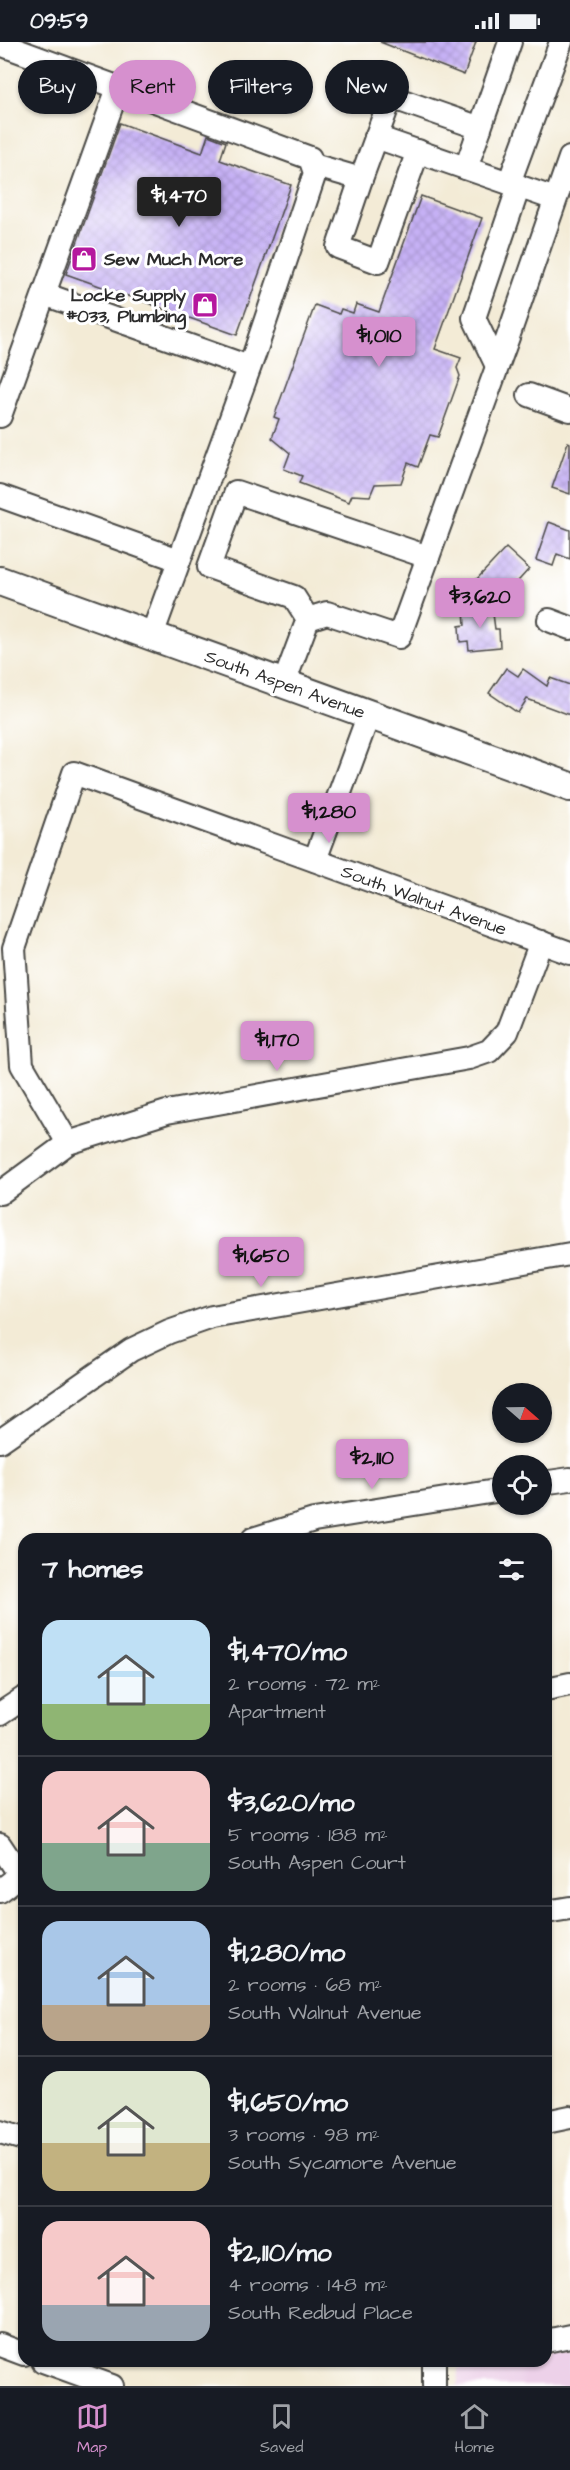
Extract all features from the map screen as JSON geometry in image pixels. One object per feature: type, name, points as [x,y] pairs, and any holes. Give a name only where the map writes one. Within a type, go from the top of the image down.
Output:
[{"type":"main road","name":"South Aspen Avenue","points":[[0,581],[570,787]]},
{"type":"street","points":[[466,168],[510,42]]},
{"type":"street","points":[[497,366],[474,318],[514,185],[561,42]]},
{"type":"street","points":[[0,44],[109,85]]},
{"type":"street","points":[[418,151],[378,262],[338,247],[391,97],[480,128]]},
{"type":"street","points":[[0,416],[109,113]]},
{"type":"street","points":[[152,635],[249,367],[315,173],[310,158],[189,114]]},
{"type":"street","points":[[376,137],[555,199]]},
{"type":"street","points":[[428,557],[236,492],[208,567],[294,597],[318,616],[399,637],[428,557],[497,366],[570,158]]},
{"type":"street","points":[[313,165],[361,179]]},
{"type":"street","points":[[44,294],[249,367]]},
{"type":"street","points":[[529,395],[570,410]]},
{"type":"street","points":[[0,496],[179,560]]},
{"type":"street","points":[[284,683],[318,616]]},
{"type":"street","points":[[315,860],[369,714]]},
{"type":"street","name":"South Walnut Avenue","points":[[68,1143],[22,1065],[14,948],[74,773],[570,953]]},
{"type":"street","points":[[0,1193],[68,1143],[167,1112],[469,1058],[489,1051],[507,1032],[541,942]]},
{"type":"street","points":[[0,1441],[131,1350],[169,1332],[212,1317],[570,1254]]},
{"type":"street","points":[[552,1482],[570,1479]]},
{"type":"street","points":[[272,1533],[314,1520],[492,1492]]},
{"type":"street","points":[[552,1688],[570,1684]]},
{"type":"street","points":[[0,1714],[18,1702]]},
{"type":"street","points":[[0,1845],[18,1872]]},
{"type":"street","points":[[0,1891],[18,1880]]},
{"type":"street","points":[[552,1911],[570,1908]]},
{"type":"street","points":[[552,2121],[570,2117]]},
{"type":"street","points":[[0,2132],[18,2137]]},
{"type":"street","points":[[552,2340],[570,2336]]},
{"type":"street","points":[[0,2345],[18,2352]]},
{"type":"street","points":[[60,2367],[112,2386]]},
{"type":"street","points":[[434,2367],[434,2386]]},
{"type":"shaded area","points":[[570,2354],[570,2386],[458,2386],[458,2368],[552,2367],[552,2356]]},
{"type":"building","points":[[380,42],[476,42],[464,75]]},
{"type":"building","points":[[120,123],[202,153],[208,135],[226,142],[220,160],[291,185],[237,335],[66,274]]},
{"type":"building","points":[[421,196],[482,218],[435,349],[461,358],[457,368],[460,376],[438,437],[430,435],[418,467],[408,463],[401,483],[375,484],[370,496],[352,495],[349,502],[299,483],[302,476],[284,469],[290,453],[272,438],[279,419],[274,417],[315,305],[339,314],[341,309],[353,313],[356,304],[379,312]]},
{"type":"building","points":[[568,442],[570,443],[570,494],[552,488]]},
{"type":"building","points":[[549,522],[570,530],[570,559],[557,554],[553,566],[536,560]]},
{"type":"building","points":[[506,548],[529,569],[499,602],[476,580]]},
{"type":"building","points":[[492,606],[495,629],[499,629],[500,647],[469,650],[468,641],[460,642],[459,626],[465,625],[464,609]]},
{"type":"building","points":[[506,668],[518,676],[523,669],[547,686],[550,678],[570,685],[570,715],[527,699],[518,713],[489,693]]},
{"type":"place","name":"Sew Much More","points":[[84,259]]},
{"type":"place","name":"Locke Supply #033, Plumbing","points":[[205,305]]}]
